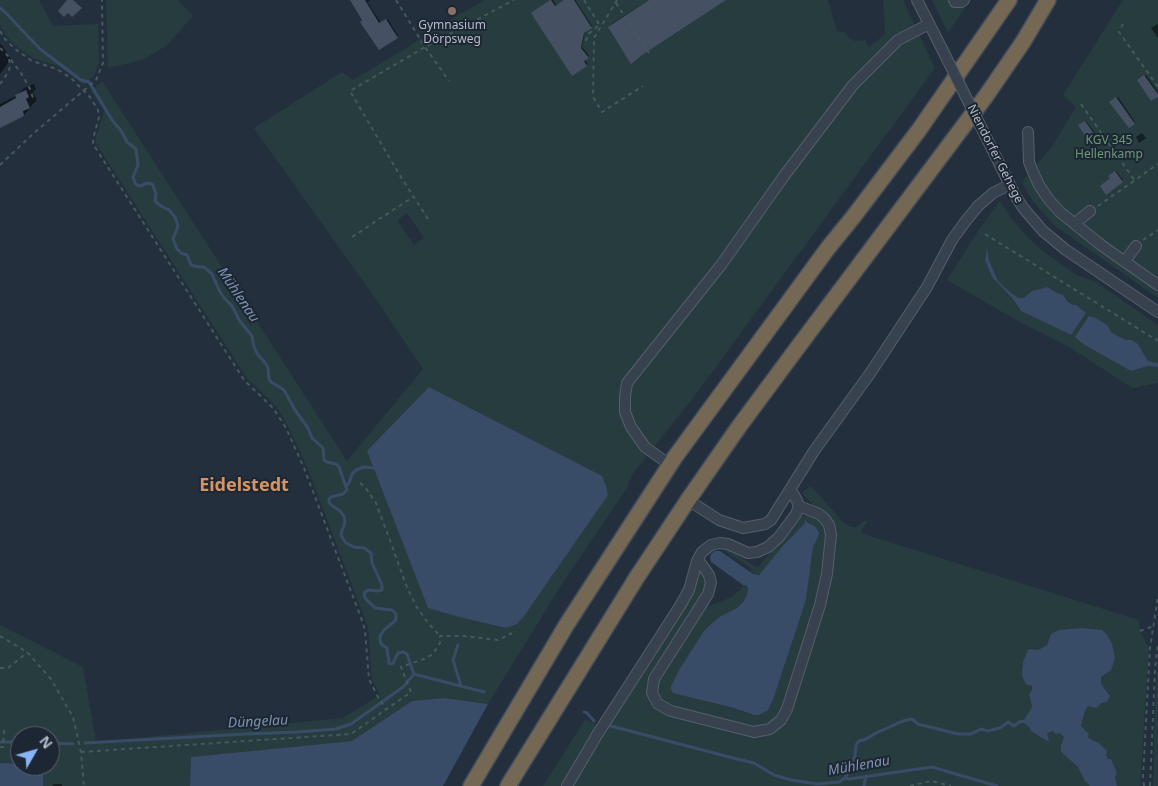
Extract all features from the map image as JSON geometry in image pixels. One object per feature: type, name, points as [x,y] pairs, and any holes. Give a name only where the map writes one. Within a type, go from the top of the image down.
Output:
[{"type":"highway","points":[[472,786],[567,624],[670,465],[828,248],[919,130],[1009,0]]},
{"type":"highway","points":[[508,786],[637,577],[688,500],[738,428],[986,96],[1023,42],[1048,0]]},
{"type":"street","name":"Niendorfer Gehege","points":[[917,0],[1009,184],[1024,209],[1053,240],[1158,312]]},
{"type":"street","points":[[954,0],[955,2],[964,0]]},
{"type":"street","points":[[670,465],[645,447],[632,427],[626,412],[624,397],[627,383],[721,265],[784,176],[853,85],[898,40],[929,24]]},
{"type":"street","points":[[1028,132],[1029,162],[1039,185],[1049,200],[1060,212],[1101,245],[1158,285]]},
{"type":"street","points":[[688,500],[720,520],[743,528],[758,527],[771,520],[814,451],[871,372],[922,295],[960,228],[978,206],[993,193],[1009,184]]},
{"type":"street","points":[[1075,224],[1090,211]]},
{"type":"street","points":[[1125,261],[1136,246]]},
{"type":"street","points":[[567,786],[597,735],[680,606],[689,590],[702,552],[711,545],[720,543],[748,552],[757,552],[768,547],[779,537],[796,514],[799,506],[794,495],[789,491]]},
{"type":"street","points":[[698,561],[709,576],[711,583],[708,594],[654,679],[652,693],[658,704],[671,711],[754,732],[770,729],[781,720],[787,709],[820,605],[827,574],[831,535],[829,525],[819,514],[799,506]]},
{"type":"path","points":[[0,165],[96,80],[103,63],[102,0]]},
{"type":"path","points":[[396,0],[425,48],[449,81]]},
{"type":"path","points":[[428,219],[350,91],[514,0]]},
{"type":"path","points":[[584,0],[600,25]]},
{"type":"path","points":[[586,41],[588,34],[600,25],[617,1],[649,53]]},
{"type":"path","points":[[1123,24],[1119,32],[1158,87]]},
{"type":"path","points":[[600,25],[594,38],[593,97],[602,112],[643,86]]},
{"type":"path","points":[[0,31],[14,50],[32,61],[57,69],[84,90],[98,110],[99,117],[92,139],[93,144],[244,380],[273,408],[286,428],[304,468],[363,623],[369,679],[386,709]]},
{"type":"path","points":[[0,48],[21,73],[34,101]]},
{"type":"path","points":[[0,84],[9,72],[8,56]]},
{"type":"path","points":[[1081,104],[1135,180]]},
{"type":"path","points":[[1105,202],[1158,164]]},
{"type":"path","points":[[352,237],[413,197]]},
{"type":"path","points":[[1136,246],[1158,230]]},
{"type":"path","points":[[985,234],[1158,341]]},
{"type":"path","points":[[81,752],[351,734],[411,692],[401,667],[433,654],[440,643],[440,636],[416,606],[406,585],[376,504],[365,487],[360,483]]},
{"type":"path","points":[[1144,786],[1150,648],[1158,596]]},
{"type":"path","points":[[1140,631],[1154,626]]},
{"type":"path","points":[[440,636],[463,636],[498,640],[512,633]]},
{"type":"path","points":[[0,636],[27,652],[50,678],[73,717],[81,752],[84,786]]},
{"type":"path","points":[[1150,786],[1154,669],[1158,642]]},
{"type":"path","points":[[0,668],[8,668],[27,652]]},
{"type":"path","points":[[0,747],[3,747],[4,730]]},
{"type":"path","points":[[910,786],[931,782],[951,786]]},
{"type":"green space","points":[[0,0],[39,0],[53,26],[98,24],[99,62],[94,76],[84,85],[58,66],[33,58],[17,47],[7,37],[0,25]]},
{"type":"green space","points":[[106,0],[178,0],[193,16],[166,46],[142,60],[108,68]]},
{"type":"green space","points":[[485,0],[828,0],[837,31],[844,32],[855,41],[865,40],[869,47],[885,34],[883,0],[903,0],[935,68],[699,390],[632,475],[627,488],[560,587],[488,704],[444,698],[412,701],[352,741],[191,757],[190,786],[0,786],[0,625],[83,667],[96,742],[343,718],[380,695],[372,680],[368,627],[307,467],[287,424],[276,406],[247,378],[95,142],[104,111],[91,91],[102,81],[347,461],[423,369],[254,128],[342,72],[353,80],[446,22]],"holes":[[[407,213],[424,238],[414,245],[397,220]],[[367,451],[506,628],[428,608]]]},
{"type":"green space","points":[[932,0],[970,0],[948,33]]},
{"type":"green space","name":"KGV 345 Hellenkamp","points":[[1123,0],[1158,0],[1158,298],[1054,225],[1032,200],[1022,182],[1051,148],[1076,107],[1063,95]]},
{"type":"green space","points":[[1000,201],[1027,237],[1043,251],[1077,275],[1096,282],[1158,325],[1158,363],[1148,361],[1138,344],[1111,332],[1108,326],[1076,337],[1083,344],[1131,371],[1148,366],[1158,367],[1158,383],[1132,388],[1071,348],[1016,320],[947,280],[978,231]],"holes":[[[987,250],[998,281],[1019,298],[1024,298],[1032,291],[1047,287],[1063,295],[1068,302],[1086,313],[1071,335],[1021,311],[1013,299],[992,277],[985,260]]]},
{"type":"green space","points":[[811,486],[843,522],[851,527],[857,527],[864,521],[868,521],[860,533],[1139,620],[1140,631],[1149,649],[1140,786],[1117,786],[1115,777],[1117,773],[1106,755],[1106,751],[1099,743],[1088,737],[1089,734],[1081,727],[1088,706],[1107,701],[1109,696],[1101,685],[1101,677],[1111,670],[1051,634],[1047,645],[1038,650],[1031,649],[1032,690],[1029,694],[1032,707],[1029,727],[1031,731],[1048,741],[1046,733],[1060,732],[1064,737],[1061,752],[1078,767],[1085,781],[1090,786],[543,786],[585,720],[606,728],[701,567],[706,575],[707,587],[651,678],[647,690],[651,702],[661,712],[753,735],[782,724],[835,536],[821,511],[802,493]]},
{"type":"green space","points":[[809,515],[823,521],[827,535],[821,589],[783,710],[772,724],[753,728],[671,708],[657,697],[656,680],[703,610],[732,597],[743,585],[746,585],[748,588],[743,602],[737,608],[721,616],[704,631],[671,685],[754,715],[759,715],[771,706],[806,600],[813,547],[818,537],[806,519],[805,523],[762,573],[756,575],[750,572],[752,569],[720,548],[731,551],[758,567],[801,517]]},
{"type":"green space","points":[[1158,660],[1158,786],[1153,786],[1155,700]]},
{"type":"water","points":[[987,248],[989,260],[998,281],[1011,293],[1019,298],[1024,298],[1032,291],[1047,287],[1063,295],[1068,302],[1076,305],[1086,313],[1071,335],[1021,311],[1013,299],[992,277],[985,260]]},
{"type":"water","points":[[1089,316],[1108,326],[1111,332],[1138,344],[1148,361],[1158,363],[1158,367],[1148,366],[1131,371],[1083,344],[1075,337]]},
{"type":"water","points":[[429,387],[602,476],[606,486],[608,495],[524,616],[517,624],[506,628],[428,608],[367,451]]},
{"type":"water","points":[[805,519],[819,533],[813,547],[806,600],[768,710],[759,715],[754,715],[673,693],[671,686],[679,670],[704,631],[721,616],[737,608],[747,595],[748,588],[746,585],[743,585],[711,562],[711,554],[715,551],[720,551],[753,574],[759,575],[805,523]]},
{"type":"water","points":[[1081,628],[1102,630],[1112,644],[1115,658],[1111,670],[1101,677],[1101,684],[1110,696],[1107,702],[1101,703],[1097,708],[1088,706],[1081,726],[1089,734],[1088,737],[1099,743],[1107,751],[1106,755],[1108,759],[1111,759],[1117,773],[1115,777],[1117,786],[1090,786],[1085,781],[1078,767],[1061,752],[1064,737],[1060,733],[1056,734],[1053,731],[1047,733],[1049,742],[1031,731],[1023,722],[1032,707],[1029,694],[1032,686],[1026,684],[1022,676],[1023,662],[1028,650],[1038,650],[1047,645],[1051,634],[1059,630]]},
{"type":"water","points":[[444,698],[488,704],[443,786],[190,786],[191,757],[352,741],[412,701]]},
{"type":"water","points":[[0,763],[10,764],[10,776],[43,776],[43,786],[0,786]]},
{"type":"building","points":[[67,0],[73,0],[82,8],[72,17],[68,13],[64,17],[58,11]]},
{"type":"building","points":[[350,0],[365,0],[379,23],[386,19],[398,38],[379,50],[360,22],[362,20]]},
{"type":"building","points":[[550,0],[555,6],[564,0],[574,0],[592,28],[584,33],[581,48],[589,58],[584,61],[587,66],[572,76],[531,13]]},
{"type":"building","points":[[649,0],[726,0],[631,64],[608,27]]},
{"type":"building","points":[[1144,75],[1158,94],[1158,97],[1151,101],[1137,80]]},
{"type":"building","points":[[26,90],[29,97],[26,99],[30,108],[23,111],[24,116],[0,128],[0,107],[16,98],[15,95]]},
{"type":"building","points":[[1116,97],[1135,124],[1129,128],[1109,102]]},
{"type":"building","points":[[1085,121],[1097,138],[1090,143],[1078,125]]},
{"type":"building","points":[[1115,171],[1123,182],[1106,195],[1100,186]]},
{"type":"waterway","name":"Mühlenau","points":[[0,8],[40,49],[81,80],[89,82],[127,142],[136,149],[138,165],[133,177],[135,183],[140,186],[148,183],[152,184],[156,193],[155,201],[169,210],[175,217],[178,226],[173,239],[177,249],[187,255],[191,265],[204,267],[212,274],[220,292],[252,336],[254,347],[268,368],[269,379],[284,390],[308,428],[312,438],[323,448],[324,460],[339,467],[347,490],[343,494],[331,497],[329,502],[344,516],[345,522],[341,534],[346,543],[354,547],[364,548],[371,553],[372,563],[382,585],[382,590],[368,590],[364,593],[365,598],[375,608],[392,610],[396,614],[396,620],[380,636],[381,644],[387,648],[389,663],[393,663],[398,653],[403,652],[407,654],[414,674],[484,692]]},
{"type":"waterway","name":"Mühlenau","points":[[346,486],[356,470],[364,467],[374,468]]},
{"type":"waterway","points":[[458,645],[453,660],[461,686]]},
{"type":"waterway","name":"Düngelau","points":[[85,743],[336,729],[351,724],[403,687],[414,674]]},
{"type":"waterway","name":"Mühlenau","points":[[584,712],[594,721]]},
{"type":"waterway","points":[[845,778],[851,767],[856,745],[859,741],[903,721],[912,719],[918,724],[958,734],[971,734],[981,729],[988,731],[1000,728],[1008,722],[1014,726],[1019,722],[1025,721]]},
{"type":"waterway","name":"Mühlenau","points":[[611,726],[754,763],[774,775],[791,780],[817,784],[839,782],[845,778],[932,767],[997,786]]},
{"type":"waterway","name":"Düngelau","points":[[0,742],[10,742]]},
{"type":"waterway","name":"Düngelau","points":[[60,743],[73,744]]},
{"type":"waterway","points":[[864,786],[866,776]]},
{"type":"place","name":"Gymnasium Dörpsweg","points":[[452,11]]},
{"type":"district","name":"Eidelstedt","points":[[244,486]]}]
